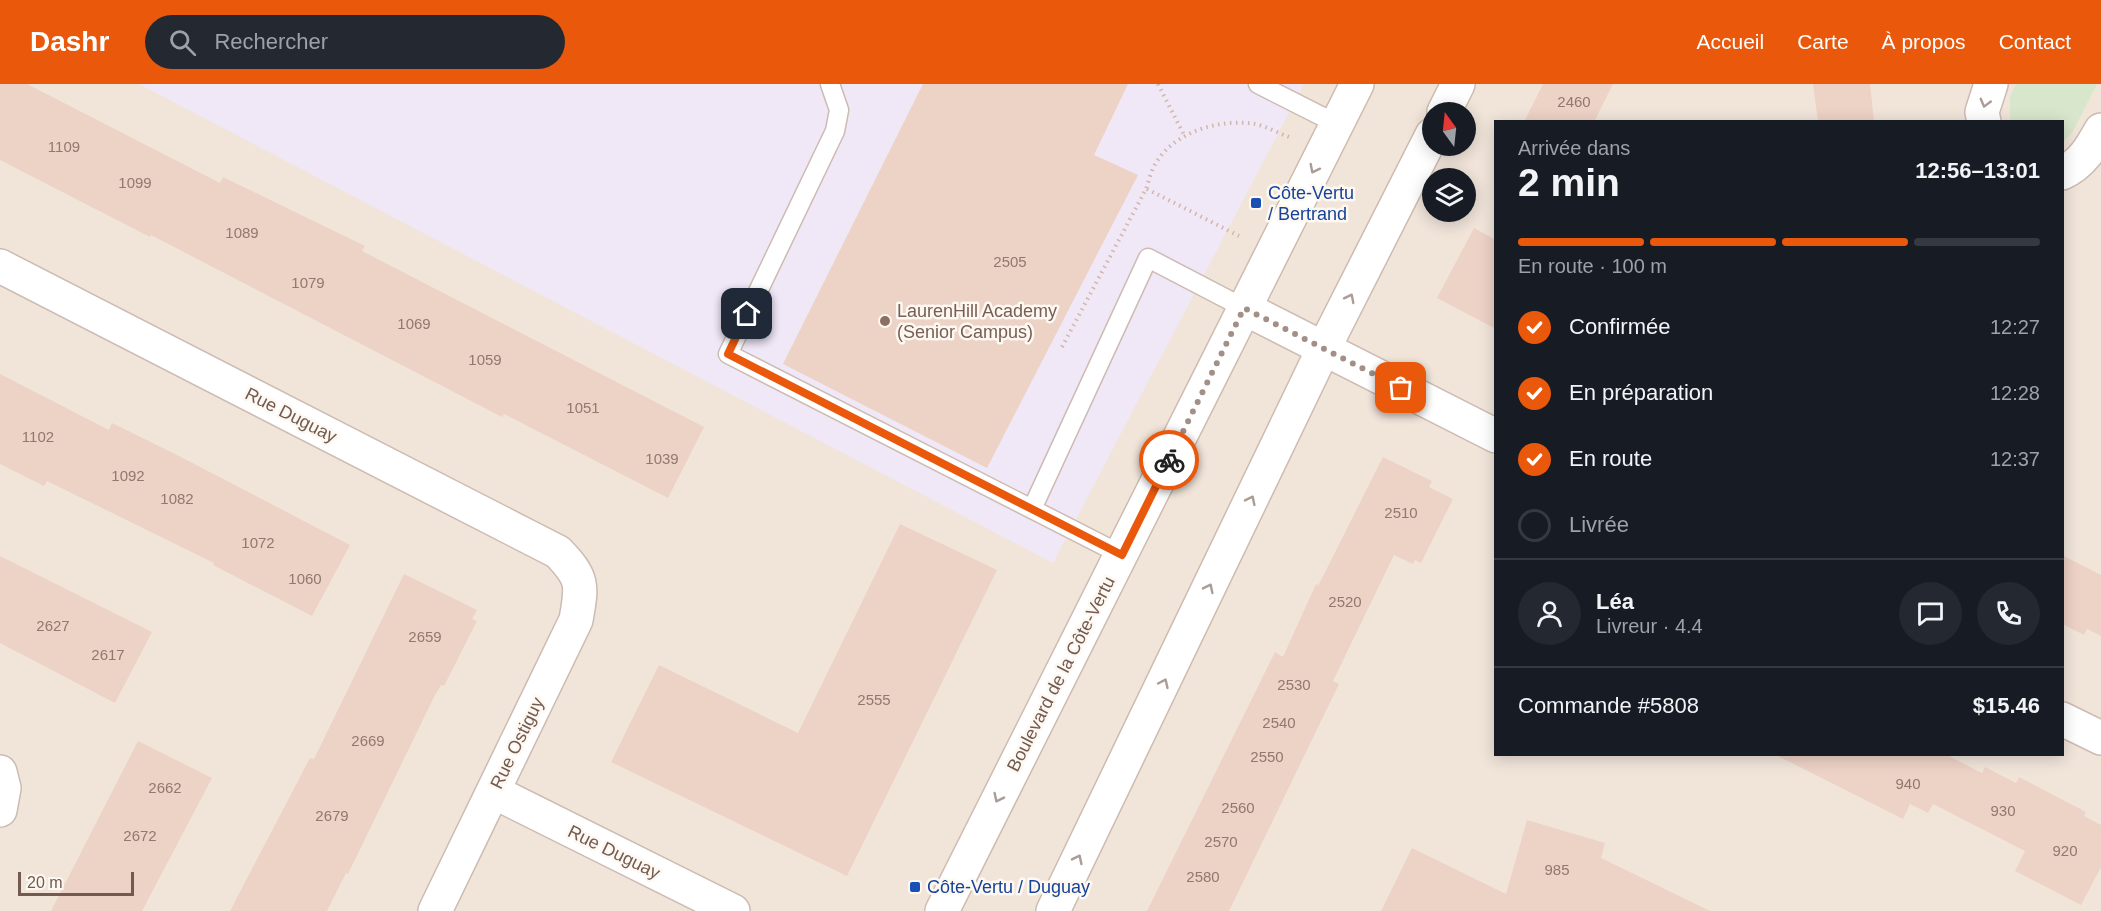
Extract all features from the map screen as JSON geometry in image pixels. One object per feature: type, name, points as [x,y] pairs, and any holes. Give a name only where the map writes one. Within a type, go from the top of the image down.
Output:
[{"type":"main road","name":"Boulevard de la Côte-Vertu","points":[[942,911],[1357,84]]},
{"type":"main road","points":[[1449,102],[1458,84]]},
{"type":"main road","points":[[1984,120],[1983,112],[1991,84]]},
{"type":"main road","points":[[2064,172],[2075,168],[2091,148],[2101,130]]},
{"type":"main road","points":[[1053,911],[1323,350],[1422,155]]},
{"type":"main road","name":"Rue Duguay","points":[[0,266],[558,552],[576,571]]},
{"type":"main road","points":[[1244,308],[1494,435]]},
{"type":"main road","name":"Rue Ostiguy","points":[[435,911],[576,620],[580,594],[576,571]]},
{"type":"main road","points":[[2064,720],[2101,738]]},
{"type":"main road","points":[[0,772],[4,788],[0,810]]},
{"type":"main road","name":"Rue Duguay","points":[[494,792],[734,911]]},
{"type":"lane","points":[[830,84],[839,110],[835,131],[728,354],[1122,555]]},
{"type":"lane","points":[[1258,84],[1337,124]]},
{"type":"lane","points":[[1032,509],[1148,258],[1244,308]]},
{"type":"path","points":[[1158,84],[1184,135]]},
{"type":"path","points":[[1062,347],[1146,189],[1156,163],[1184,135],[1210,126],[1242,122],[1257,124],[1290,138]]},
{"type":"path","points":[[1146,189],[1240,236]]},
{"type":"shaded area","points":[[0,84],[2101,84],[2101,911],[0,911]]},
{"type":"shaded area","name":"LaurenHill Academy (Senior Campus)","points":[[139,84],[1304,84],[1053,563]]},
{"type":"green space","points":[[2016,84],[2097,84],[2072,133],[2064,141],[2064,120],[2010,120],[2010,96]]},
{"type":"building","points":[[0,84],[27,84],[220,183],[223,177],[365,246],[362,251],[704,427],[668,498],[504,414],[502,417],[151,235],[150,237],[0,160]]},
{"type":"building","points":[[923,84],[1128,84],[1094,155],[1138,175],[987,468],[783,364]]},
{"type":"building","points":[[1543,84],[1613,84],[1595,120],[1525,120]]},
{"type":"building","points":[[1813,84],[1870,84],[1874,120],[1818,120]]},
{"type":"building","points":[[1474,228],[1494,239],[1494,328],[1437,298]]},
{"type":"building","points":[[0,374],[109,430],[112,423],[350,545],[312,616],[213,565],[214,563],[47,481],[44,486],[0,464]]},
{"type":"building","points":[[1383,457],[1432,481],[1429,487],[1453,499],[1421,563],[1415,560],[1413,564],[1394,555],[1333,681],[1339,684],[1229,911],[1147,911],[1275,652],[1283,657],[1316,584],[1318,586]]},
{"type":"building","points":[[900,524],[997,570],[847,876],[611,762],[659,665],[798,733]]},
{"type":"building","points":[[0,556],[152,632],[115,703],[0,643]]},
{"type":"building","points":[[2064,556],[2101,575],[2101,636],[2087,629],[2084,635],[2064,625]]},
{"type":"building","points":[[404,574],[477,610],[472,619],[477,621],[444,686],[441,685],[434,697],[348,874],[346,873],[327,911],[230,911],[310,758],[314,759]]},
{"type":"building","points":[[138,741],[212,778],[142,911],[51,911]]},
{"type":"building","points":[[1778,756],[1949,756],[1982,773],[1985,767],[2016,783],[2019,777],[2086,812],[2084,816],[2101,825],[2101,867],[2081,905],[2015,871],[2025,851],[1933,804],[1928,813],[1910,804],[1903,819]]},
{"type":"building","points":[[1527,820],[1605,843],[1601,858],[1710,911],[1381,911],[1412,848],[1506,894]]},
{"type":"way so far","points":[[1169,460],[1244,308],[1401,388]]},
{"type":"place","name":"Côte-Vertu / Bertrand","points":[[1256,203]]},
{"type":"place","name":"LaurenHill Academy (Senior Campus)","points":[[885,321]]},
{"type":"place","name":"Côte-Vertu / Duguay","points":[[915,887]]},
{"type":"route","points":[[747,314],[728,354],[1122,555],[1169,460]]}]
